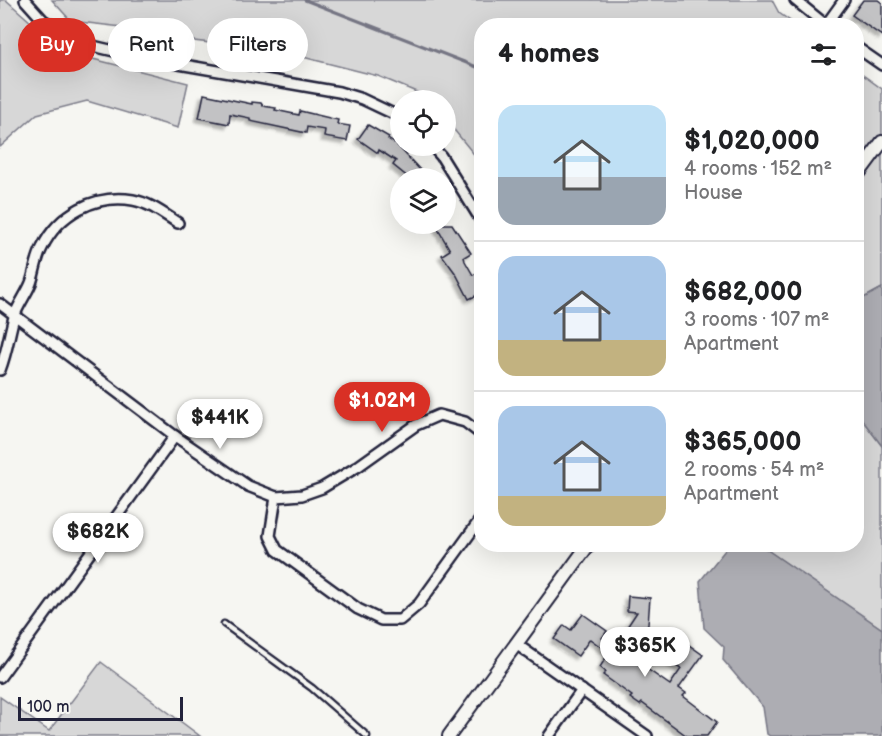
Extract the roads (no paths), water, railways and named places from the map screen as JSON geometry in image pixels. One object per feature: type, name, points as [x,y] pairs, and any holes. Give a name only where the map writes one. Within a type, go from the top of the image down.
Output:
[{"type":"street","points":[[25,0],[43,20],[80,43],[144,58],[339,92],[362,99],[390,112]]},
{"type":"street","points":[[795,0],[817,18]]},
{"type":"street","points":[[831,18],[844,0]]},
{"type":"street","points":[[864,53],[882,65]]},
{"type":"street","points":[[864,166],[882,142]]},
{"type":"street","points":[[441,156],[474,209]]},
{"type":"street","points":[[0,370],[7,354],[15,315],[30,284],[42,248],[57,226],[75,209],[103,200],[134,200],[155,207],[178,224]]},
{"type":"street","points":[[0,304],[175,436],[248,486],[276,497],[302,495],[322,488],[357,467],[416,425],[440,415],[465,422],[474,429]]},
{"type":"street","points":[[0,677],[175,436]]},
{"type":"street","points":[[276,497],[270,536],[277,550],[358,609],[381,620],[400,620],[419,604],[474,528]]},
{"type":"street","points":[[449,736],[583,552]]},
{"type":"street","points":[[516,644],[647,736]]},
{"type":"street","points":[[549,736],[582,690]]},
{"type":"lane","points":[[224,624],[312,688],[367,736]]},
{"type":"waterway","points":[[305,0],[474,66]]}]
